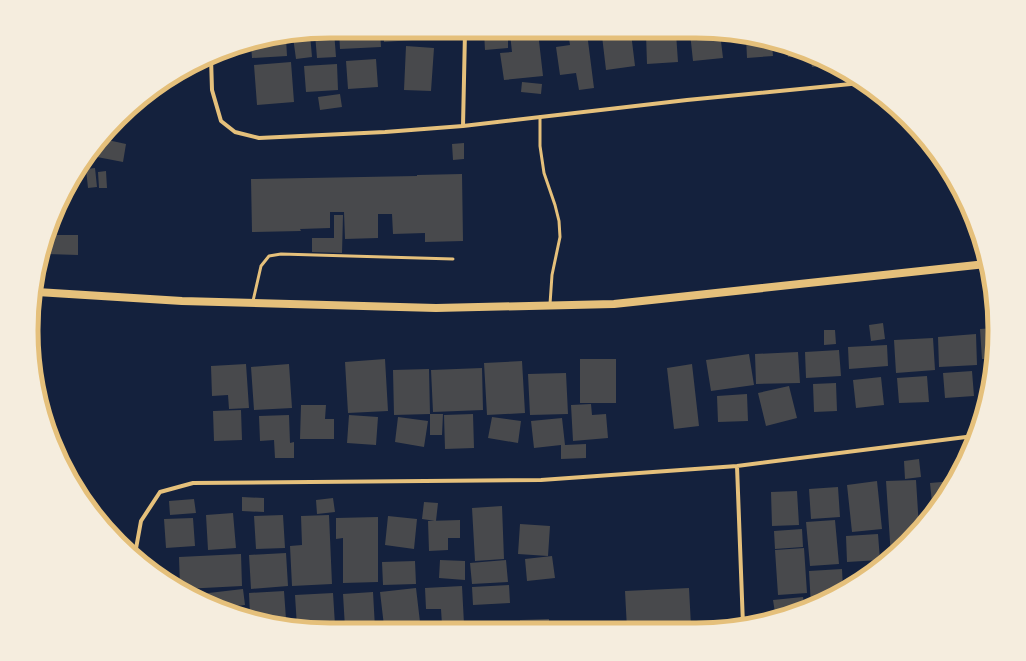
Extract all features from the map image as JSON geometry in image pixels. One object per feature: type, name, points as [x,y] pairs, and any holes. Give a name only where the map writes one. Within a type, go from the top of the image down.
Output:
[{"type":"main road","points":[[41,292],[182,302],[436,308],[614,304],[980,265]]},
{"type":"street","points":[[463,126],[465,38]]},
{"type":"street","points":[[211,63],[212,90],[221,121],[235,132],[259,138],[385,132],[463,126],[687,100],[853,84]]},
{"type":"street","points":[[136,548],[141,522],[160,492],[193,483],[541,480],[737,466],[968,437]]},
{"type":"street","points":[[737,466],[743,619]]},
{"type":"lane","points":[[540,117],[540,146],[544,173],[555,205],[559,221],[560,237],[552,275],[550,305]]},
{"type":"lane","points":[[253,303],[261,266],[269,256],[282,254],[453,259]]},
{"type":"building","points":[[335,38],[336,57],[317,58],[315,39]]},
{"type":"building","points":[[339,38],[380,38],[381,47],[340,49]]},
{"type":"building","points":[[384,38],[427,39],[384,42]]},
{"type":"building","points":[[484,38],[508,38],[508,48],[485,50]]},
{"type":"building","points":[[510,38],[539,38],[543,76],[504,80],[500,53],[512,52]]},
{"type":"building","points":[[569,38],[588,38],[594,88],[579,90],[576,73],[560,75],[556,47],[570,45]]},
{"type":"building","points":[[602,38],[632,38],[635,66],[606,70]]},
{"type":"building","points":[[646,38],[676,38],[678,62],[647,64]]},
{"type":"building","points":[[691,38],[721,40],[723,58],[693,61]]},
{"type":"building","points":[[310,39],[312,57],[296,59],[294,41]]},
{"type":"building","points":[[286,42],[287,56],[252,58],[251,49]]},
{"type":"building","points":[[746,43],[772,48],[773,56],[747,58]]},
{"type":"building","points":[[406,46],[434,48],[431,91],[404,90]]},
{"type":"building","points":[[788,53],[796,56],[788,57]]},
{"type":"building","points":[[376,59],[378,87],[348,89],[346,61]]},
{"type":"building","points":[[291,62],[294,102],[257,105],[254,65]]},
{"type":"building","points":[[811,62],[820,66],[812,67]]},
{"type":"building","points":[[337,64],[338,90],[306,92],[304,66]]},
{"type":"building","points":[[522,82],[542,84],[541,94],[521,92]]},
{"type":"building","points":[[340,94],[342,107],[320,110],[318,97]]},
{"type":"building","points":[[109,140],[126,144],[123,162],[97,157],[98,152]]},
{"type":"building","points":[[464,143],[464,159],[453,160],[452,144]]},
{"type":"building","points":[[95,168],[97,187],[88,188],[86,169]]},
{"type":"building","points":[[106,171],[107,188],[99,188],[98,172]]},
{"type":"building","points":[[462,174],[463,241],[425,242],[425,233],[393,234],[392,214],[378,214],[378,238],[345,239],[344,212],[330,212],[330,228],[300,229],[301,231],[252,232],[251,179]]},
{"type":"building","points":[[334,215],[343,215],[342,253],[312,252],[312,238],[334,238]]},
{"type":"building","points":[[54,235],[78,235],[78,255],[48,254]]},
{"type":"building","points":[[883,323],[885,339],[871,341],[869,325]]},
{"type":"building","points":[[988,328],[986,359],[982,359],[980,329]]},
{"type":"building","points":[[824,330],[835,330],[836,344],[824,345]]},
{"type":"building","points":[[976,334],[977,365],[939,367],[938,337]]},
{"type":"building","points":[[933,338],[935,370],[896,373],[894,340]]},
{"type":"building","points":[[887,345],[888,366],[849,369],[848,347]]},
{"type":"building","points":[[839,350],[841,376],[806,378],[805,352]]},
{"type":"building","points":[[798,352],[800,383],[756,384],[755,354]]},
{"type":"building","points":[[749,354],[754,385],[711,391],[706,360]]},
{"type":"building","points":[[385,359],[388,411],[348,413],[345,362]]},
{"type":"building","points":[[580,359],[616,359],[616,403],[580,403]]},
{"type":"building","points":[[522,361],[525,413],[487,415],[484,363]]},
{"type":"building","points":[[246,364],[249,408],[229,409],[228,395],[212,396],[211,366]]},
{"type":"building","points":[[289,364],[292,408],[254,410],[251,367]]},
{"type":"building","points":[[692,364],[699,426],[674,429],[667,368]]},
{"type":"building","points":[[482,368],[483,410],[433,412],[431,370]]},
{"type":"building","points":[[429,369],[430,414],[394,415],[393,370]]},
{"type":"building","points":[[972,371],[974,396],[945,398],[943,373]]},
{"type":"building","points":[[566,373],[568,414],[530,415],[528,374]]},
{"type":"building","points":[[927,376],[929,402],[899,403],[897,378]]},
{"type":"building","points":[[881,377],[884,405],[856,408],[853,380]]},
{"type":"building","points":[[836,383],[837,411],[814,412],[813,384]]},
{"type":"building","points":[[789,386],[797,418],[766,426],[758,393]]},
{"type":"building","points":[[747,394],[748,421],[718,422],[717,396]]},
{"type":"building","points":[[591,404],[592,415],[606,414],[608,438],[573,441],[571,405]]},
{"type":"building","points":[[301,405],[326,405],[325,419],[334,419],[334,439],[300,439]]},
{"type":"building","points":[[241,410],[242,440],[214,441],[213,411]]},
{"type":"building","points":[[430,414],[443,414],[442,435],[430,435]]},
{"type":"building","points":[[473,414],[474,448],[445,449],[444,415]]},
{"type":"building","points":[[289,415],[290,443],[294,442],[294,458],[275,458],[274,440],[260,441],[259,416]]},
{"type":"building","points":[[349,415],[378,417],[376,445],[347,443]]},
{"type":"building","points":[[398,417],[428,421],[424,447],[395,442]]},
{"type":"building","points":[[492,417],[521,421],[518,443],[488,438]]},
{"type":"building","points":[[562,418],[565,445],[586,444],[586,458],[561,459],[561,445],[534,448],[531,421]]},
{"type":"building","points":[[919,459],[921,477],[905,479],[904,461]]},
{"type":"building","points":[[916,480],[918,519],[890,548],[886,481]]},
{"type":"building","points":[[877,481],[882,529],[852,532],[847,485]]},
{"type":"building","points":[[946,482],[932,503],[930,483]]},
{"type":"building","points":[[838,487],[840,517],[811,519],[809,489]]},
{"type":"building","points":[[797,491],[799,525],[772,526],[771,492]]},
{"type":"building","points":[[242,497],[264,498],[264,512],[242,511]]},
{"type":"building","points":[[333,498],[335,512],[317,514],[316,500]]},
{"type":"building","points":[[194,499],[196,513],[170,515],[169,501]]},
{"type":"building","points":[[424,502],[438,503],[436,521],[422,519]]},
{"type":"building","points":[[502,506],[504,559],[475,561],[472,508]]},
{"type":"building","points":[[233,513],[236,548],[208,550],[206,515]]},
{"type":"building","points":[[283,515],[285,548],[256,549],[254,516]]},
{"type":"building","points":[[329,515],[332,584],[292,586],[290,546],[302,545],[301,516]]},
{"type":"building","points":[[388,516],[417,519],[414,549],[385,545]]},
{"type":"building","points":[[378,517],[378,582],[343,583],[343,538],[336,539],[336,518]]},
{"type":"building","points":[[193,518],[195,546],[166,548],[164,519]]},
{"type":"building","points":[[460,520],[460,538],[448,538],[448,550],[429,551],[428,521]]},
{"type":"building","points":[[835,520],[839,564],[810,566],[806,522]]},
{"type":"building","points":[[520,524],[550,526],[548,556],[518,554]]},
{"type":"building","points":[[802,529],[803,547],[775,549],[774,531]]},
{"type":"building","points":[[878,534],[880,558],[877,560],[847,562],[846,536]]},
{"type":"building","points":[[804,548],[807,593],[778,595],[775,550]]},
{"type":"building","points":[[286,553],[288,586],[251,589],[249,555]]},
{"type":"building","points":[[241,554],[242,586],[193,589],[180,581],[179,557]]},
{"type":"building","points":[[552,556],[555,578],[527,581],[525,559]]},
{"type":"building","points":[[440,560],[465,561],[465,580],[439,578]]},
{"type":"building","points":[[506,560],[508,582],[472,584],[470,563]]},
{"type":"building","points":[[415,561],[416,584],[383,585],[382,562]]},
{"type":"building","points":[[842,569],[843,584],[811,599],[809,571]]},
{"type":"building","points":[[509,585],[510,603],[473,605],[472,587]]},
{"type":"building","points":[[462,586],[464,623],[442,623],[441,609],[426,609],[425,588]]},
{"type":"building","points":[[416,588],[420,622],[384,623],[380,592]]},
{"type":"building","points":[[689,588],[691,623],[627,623],[625,591]]},
{"type":"building","points":[[243,589],[245,605],[234,606],[203,594]]},
{"type":"building","points":[[284,591],[286,619],[250,611],[249,593]]},
{"type":"building","points":[[373,592],[375,623],[345,623],[343,594]]},
{"type":"building","points":[[333,593],[335,623],[297,620],[295,595]]},
{"type":"building","points":[[803,597],[804,602],[775,612],[773,600]]},
{"type":"building","points":[[549,619],[549,623],[520,623],[520,620]]}]
